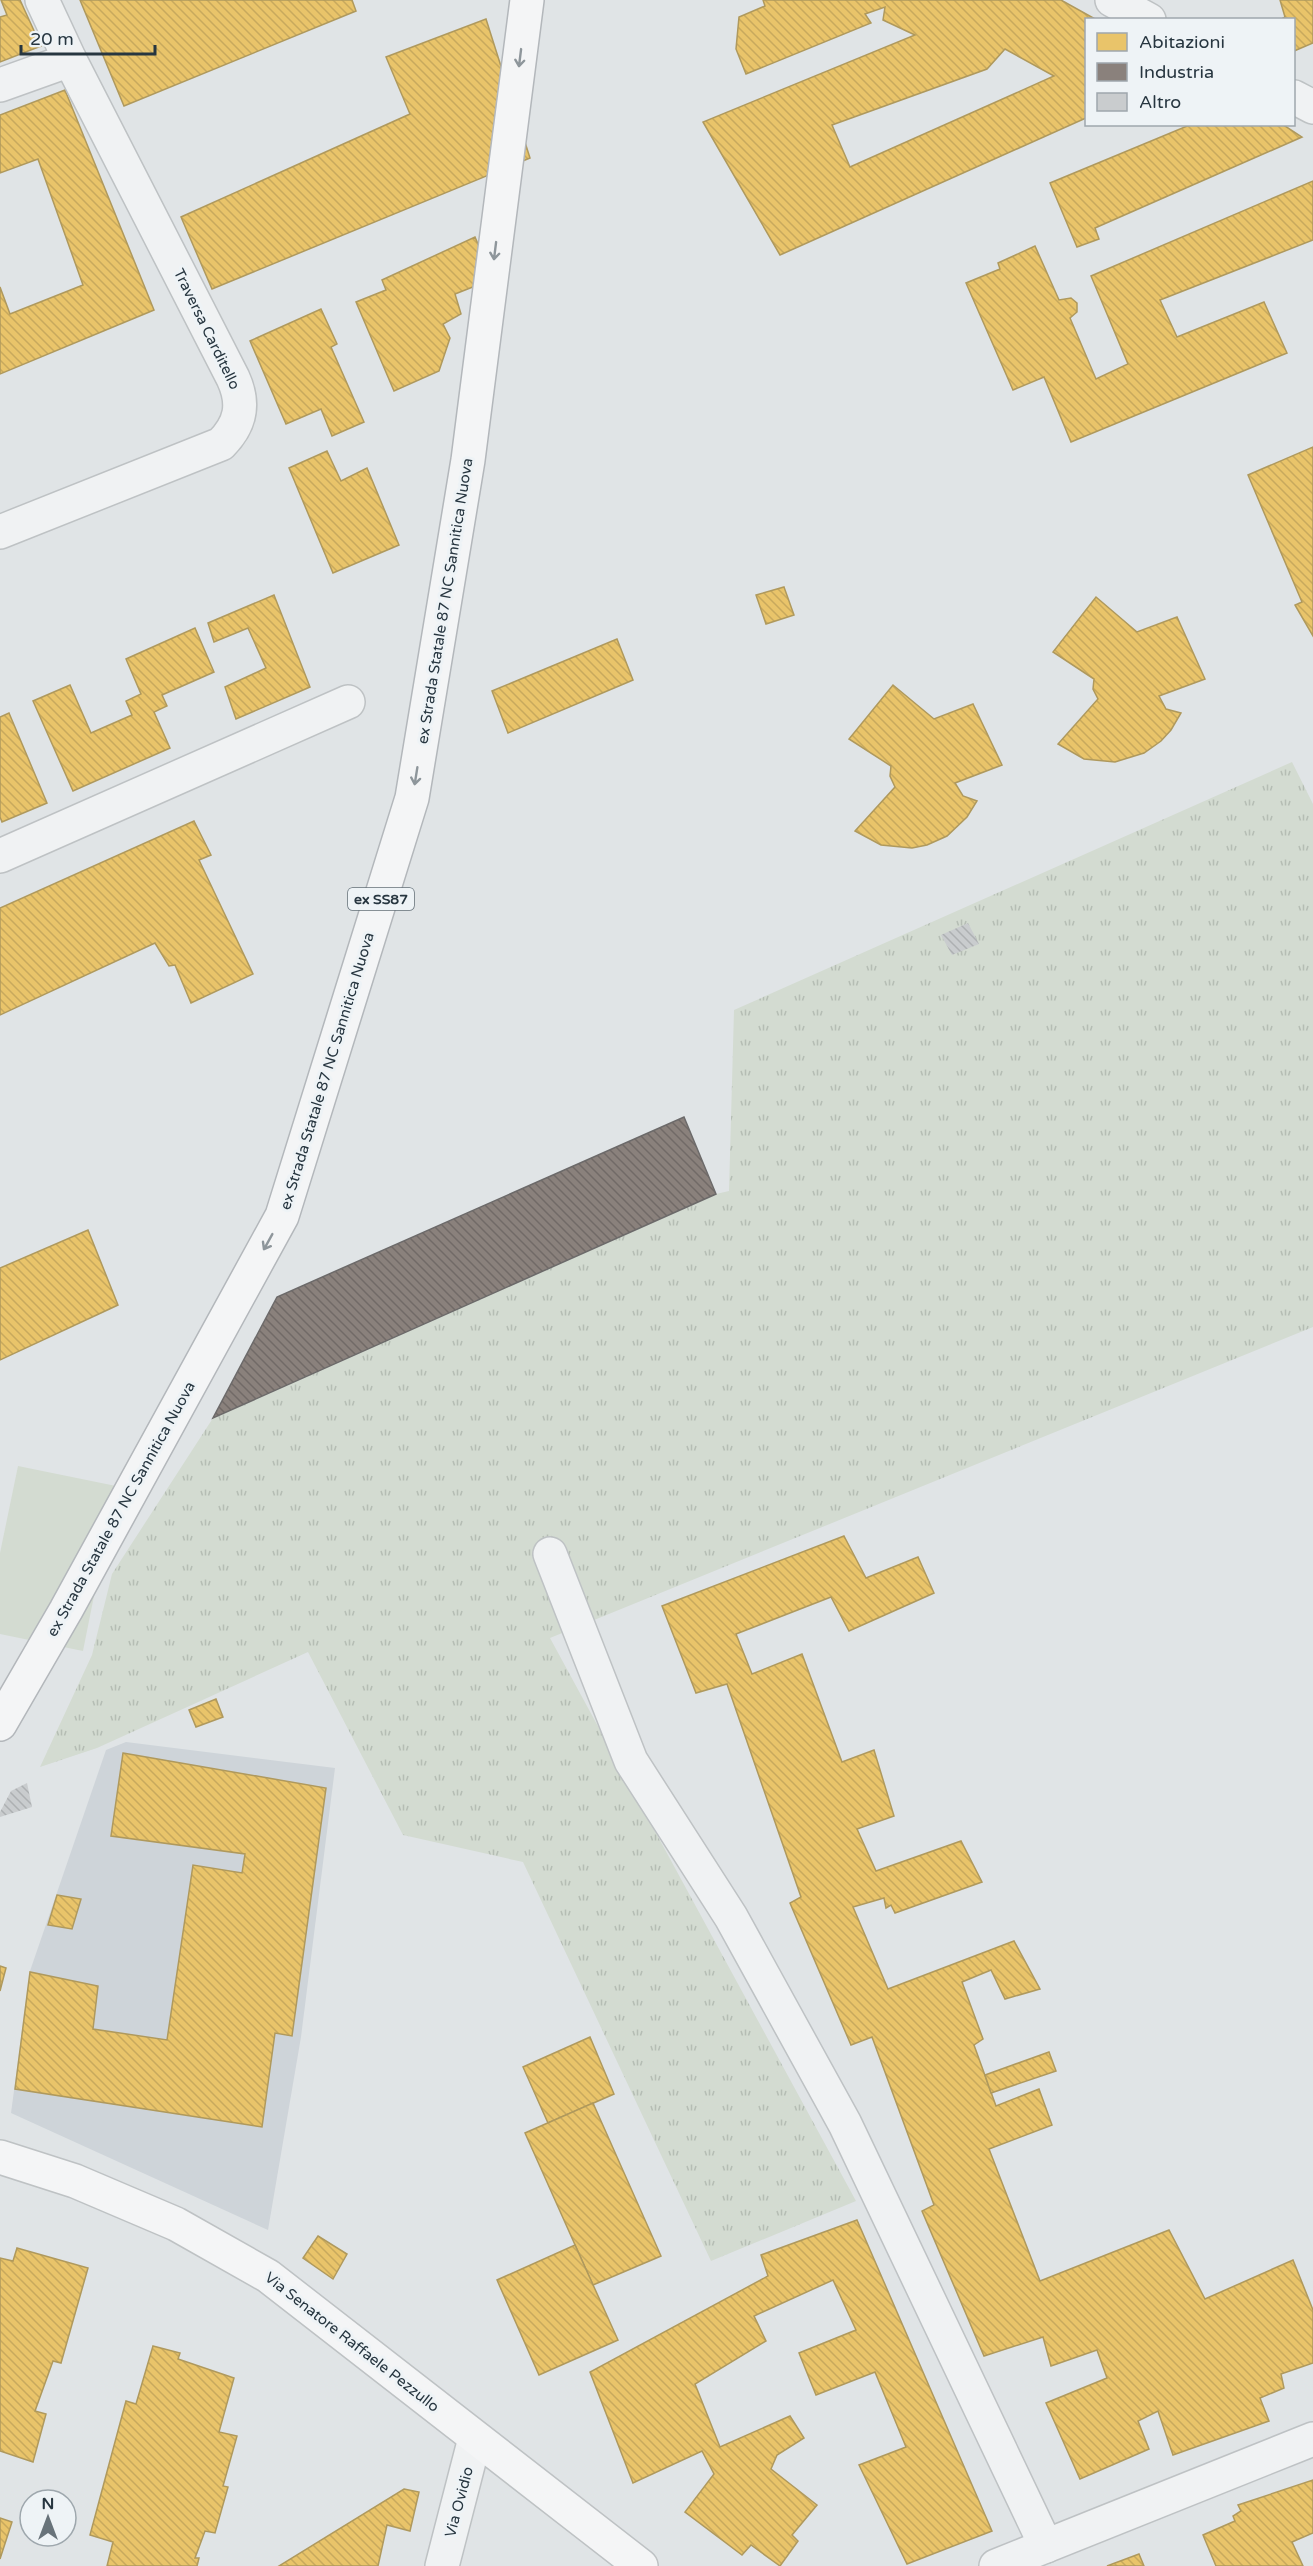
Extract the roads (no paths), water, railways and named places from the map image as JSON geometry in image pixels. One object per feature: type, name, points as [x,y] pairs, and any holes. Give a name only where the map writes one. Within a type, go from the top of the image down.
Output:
[{"type":"main road","name":"ex Strada Statale 87 NC Sannitica Nuova","points":[[0,1724],[66,1610],[282,1216],[412,798],[468,460],[527,0]]},
{"type":"main road","name":"Via Senatore Raffaele Pezzullo","points":[[0,2157],[75,2181],[176,2224],[268,2276],[641,2566]]},
{"type":"street","name":"Traversa Carditello","points":[[0,532],[221,444],[231,434],[240,414],[239,391],[233,378],[70,60],[42,0]]},
{"type":"street","points":[[1112,0],[1145,18]]},
{"type":"street","points":[[0,86],[70,60]]},
{"type":"street","points":[[1295,98],[1313,107]]},
{"type":"street","points":[[0,855],[348,702]]},
{"type":"street","points":[[550,1554],[631,1761],[731,1917],[845,2124],[1046,2546]]},
{"type":"street","name":"Via Ovidio","points":[[442,2566],[476,2438]]},
{"type":"street","points":[[996,2566],[1313,2439]]}]
